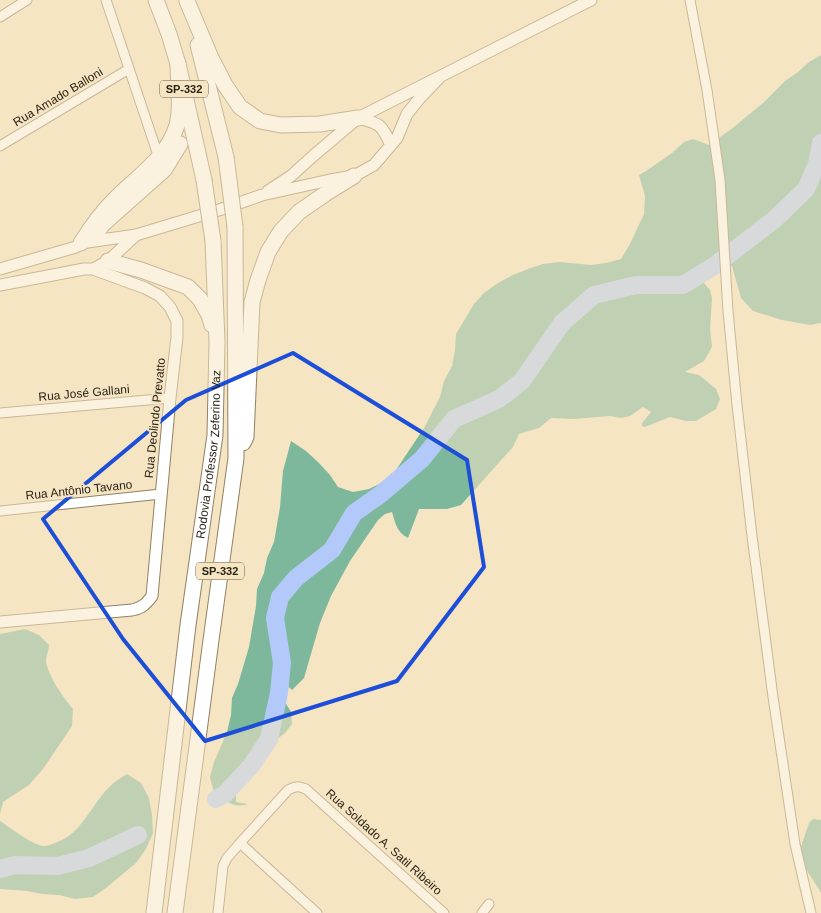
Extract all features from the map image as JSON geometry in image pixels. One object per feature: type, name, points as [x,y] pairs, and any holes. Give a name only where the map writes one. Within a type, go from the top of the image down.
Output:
[{"type":"highway","name":"Rodovia Professor Zeferino Vaz","points":[[154,913],[188,625],[215,434],[217,342],[212,241],[204,180],[178,64],[156,0]]},
{"type":"highway","name":"Rodovia Professor Zeferino Vaz","points":[[175,913],[236,458],[235,227],[226,157],[186,0]]},
{"type":"highway","points":[[186,0],[225,85],[240,107],[260,121],[281,125],[320,124],[358,118]]},
{"type":"highway","points":[[83,243],[97,218],[114,199],[159,158],[172,139],[179,109],[178,64]]},
{"type":"highway","points":[[83,243],[164,170],[176,151],[190,114]]},
{"type":"highway","points":[[236,458],[246,437],[252,302],[268,252],[281,231],[299,212],[354,176]]},
{"type":"highway","points":[[108,261],[141,270],[188,287],[200,299],[209,315],[217,342]]},
{"type":"street","points":[[0,17],[17,3],[27,0]]},
{"type":"street","points":[[106,0],[159,158]]},
{"type":"street","points":[[262,195],[291,176],[324,145],[358,118],[591,0]]},
{"type":"street","points":[[690,0],[707,90],[720,180],[728,311],[737,405],[773,697],[795,844],[811,913]]},
{"type":"street","name":"Rua Amado Balloni","points":[[0,146],[129,69]]},
{"type":"street","points":[[136,234],[108,261],[88,269],[4,284],[0,269],[83,243],[136,234],[222,209],[262,195],[354,176],[374,166],[397,138],[407,114],[441,76]]},
{"type":"street","points":[[358,118],[377,123],[384,130],[391,145]]},
{"type":"street","points":[[83,243],[73,254],[76,262],[88,269]]},
{"type":"street","name":"Rua Deolindo Prevatto","points":[[0,622],[138,609],[145,605],[152,596],[177,321],[170,307],[160,296],[145,288],[88,269]]},
{"type":"street","name":"Rua José Gallani","points":[[0,414],[170,398]]},
{"type":"street","name":"Rua Antônio Tavano","points":[[0,511],[161,494]]},
{"type":"street","name":"Rua Soldado A. Satil Ribeiro","points":[[240,842],[288,790],[294,786],[300,786],[306,789],[444,913]]},
{"type":"street","points":[[218,913],[223,866],[230,853],[240,842],[317,913]]},
{"type":"street","points":[[482,913],[488,904]]},
{"type":"highlighted area","points":[[293,353],[467,460],[484,567],[397,681],[205,741],[123,639],[43,519],[186,400]]},
{"type":"green space","points":[[821,55],[821,323],[810,325],[782,320],[753,311],[741,298],[732,266],[727,263],[714,271],[704,283],[710,290],[712,298],[710,329],[712,347],[704,361],[685,372],[699,375],[716,389],[720,399],[716,409],[696,421],[686,421],[670,417],[645,427],[642,426],[642,423],[651,412],[643,407],[630,416],[621,418],[610,416],[574,419],[551,418],[539,428],[519,434],[513,447],[461,505],[447,509],[419,509],[408,538],[399,530],[392,512],[385,514],[378,520],[350,561],[331,596],[320,623],[304,678],[292,690],[283,682],[278,682],[279,692],[291,712],[292,724],[285,733],[264,749],[236,795],[236,802],[247,804],[234,805],[214,793],[210,777],[214,762],[227,732],[232,698],[249,647],[257,589],[274,542],[280,507],[283,471],[291,441],[319,463],[338,487],[353,492],[369,489],[383,482],[396,470],[424,428],[440,397],[444,381],[452,366],[456,334],[474,304],[484,293],[513,275],[543,264],[560,262],[591,265],[621,259],[644,214],[645,196],[639,175],[672,153],[684,142],[693,139],[709,145],[764,102],[785,81]]},
{"type":"green space","points":[[25,629],[39,635],[49,645],[46,659],[47,667],[56,686],[73,709],[72,726],[43,769],[29,785],[3,802],[0,814],[0,634]]},
{"type":"green space","points":[[127,774],[141,783],[149,798],[152,815],[153,833],[146,849],[136,863],[93,897],[75,899],[59,895],[0,889],[0,821],[34,843],[45,846],[55,843],[77,829],[114,782]]},
{"type":"green space","points":[[813,819],[821,820],[821,893],[805,868],[800,854],[809,823]]},
{"type":"waterway","points":[[216,799],[225,794],[251,766],[269,739],[279,693],[282,663],[275,618],[280,597],[296,578],[332,550],[354,513],[381,494],[422,459],[454,419],[499,399],[522,381],[562,323],[594,295],[636,285],[683,285],[714,266],[775,219],[806,189],[817,164],[821,143]]},
{"type":"waterway","points":[[0,869],[15,865],[58,866],[89,858],[138,835]]}]
